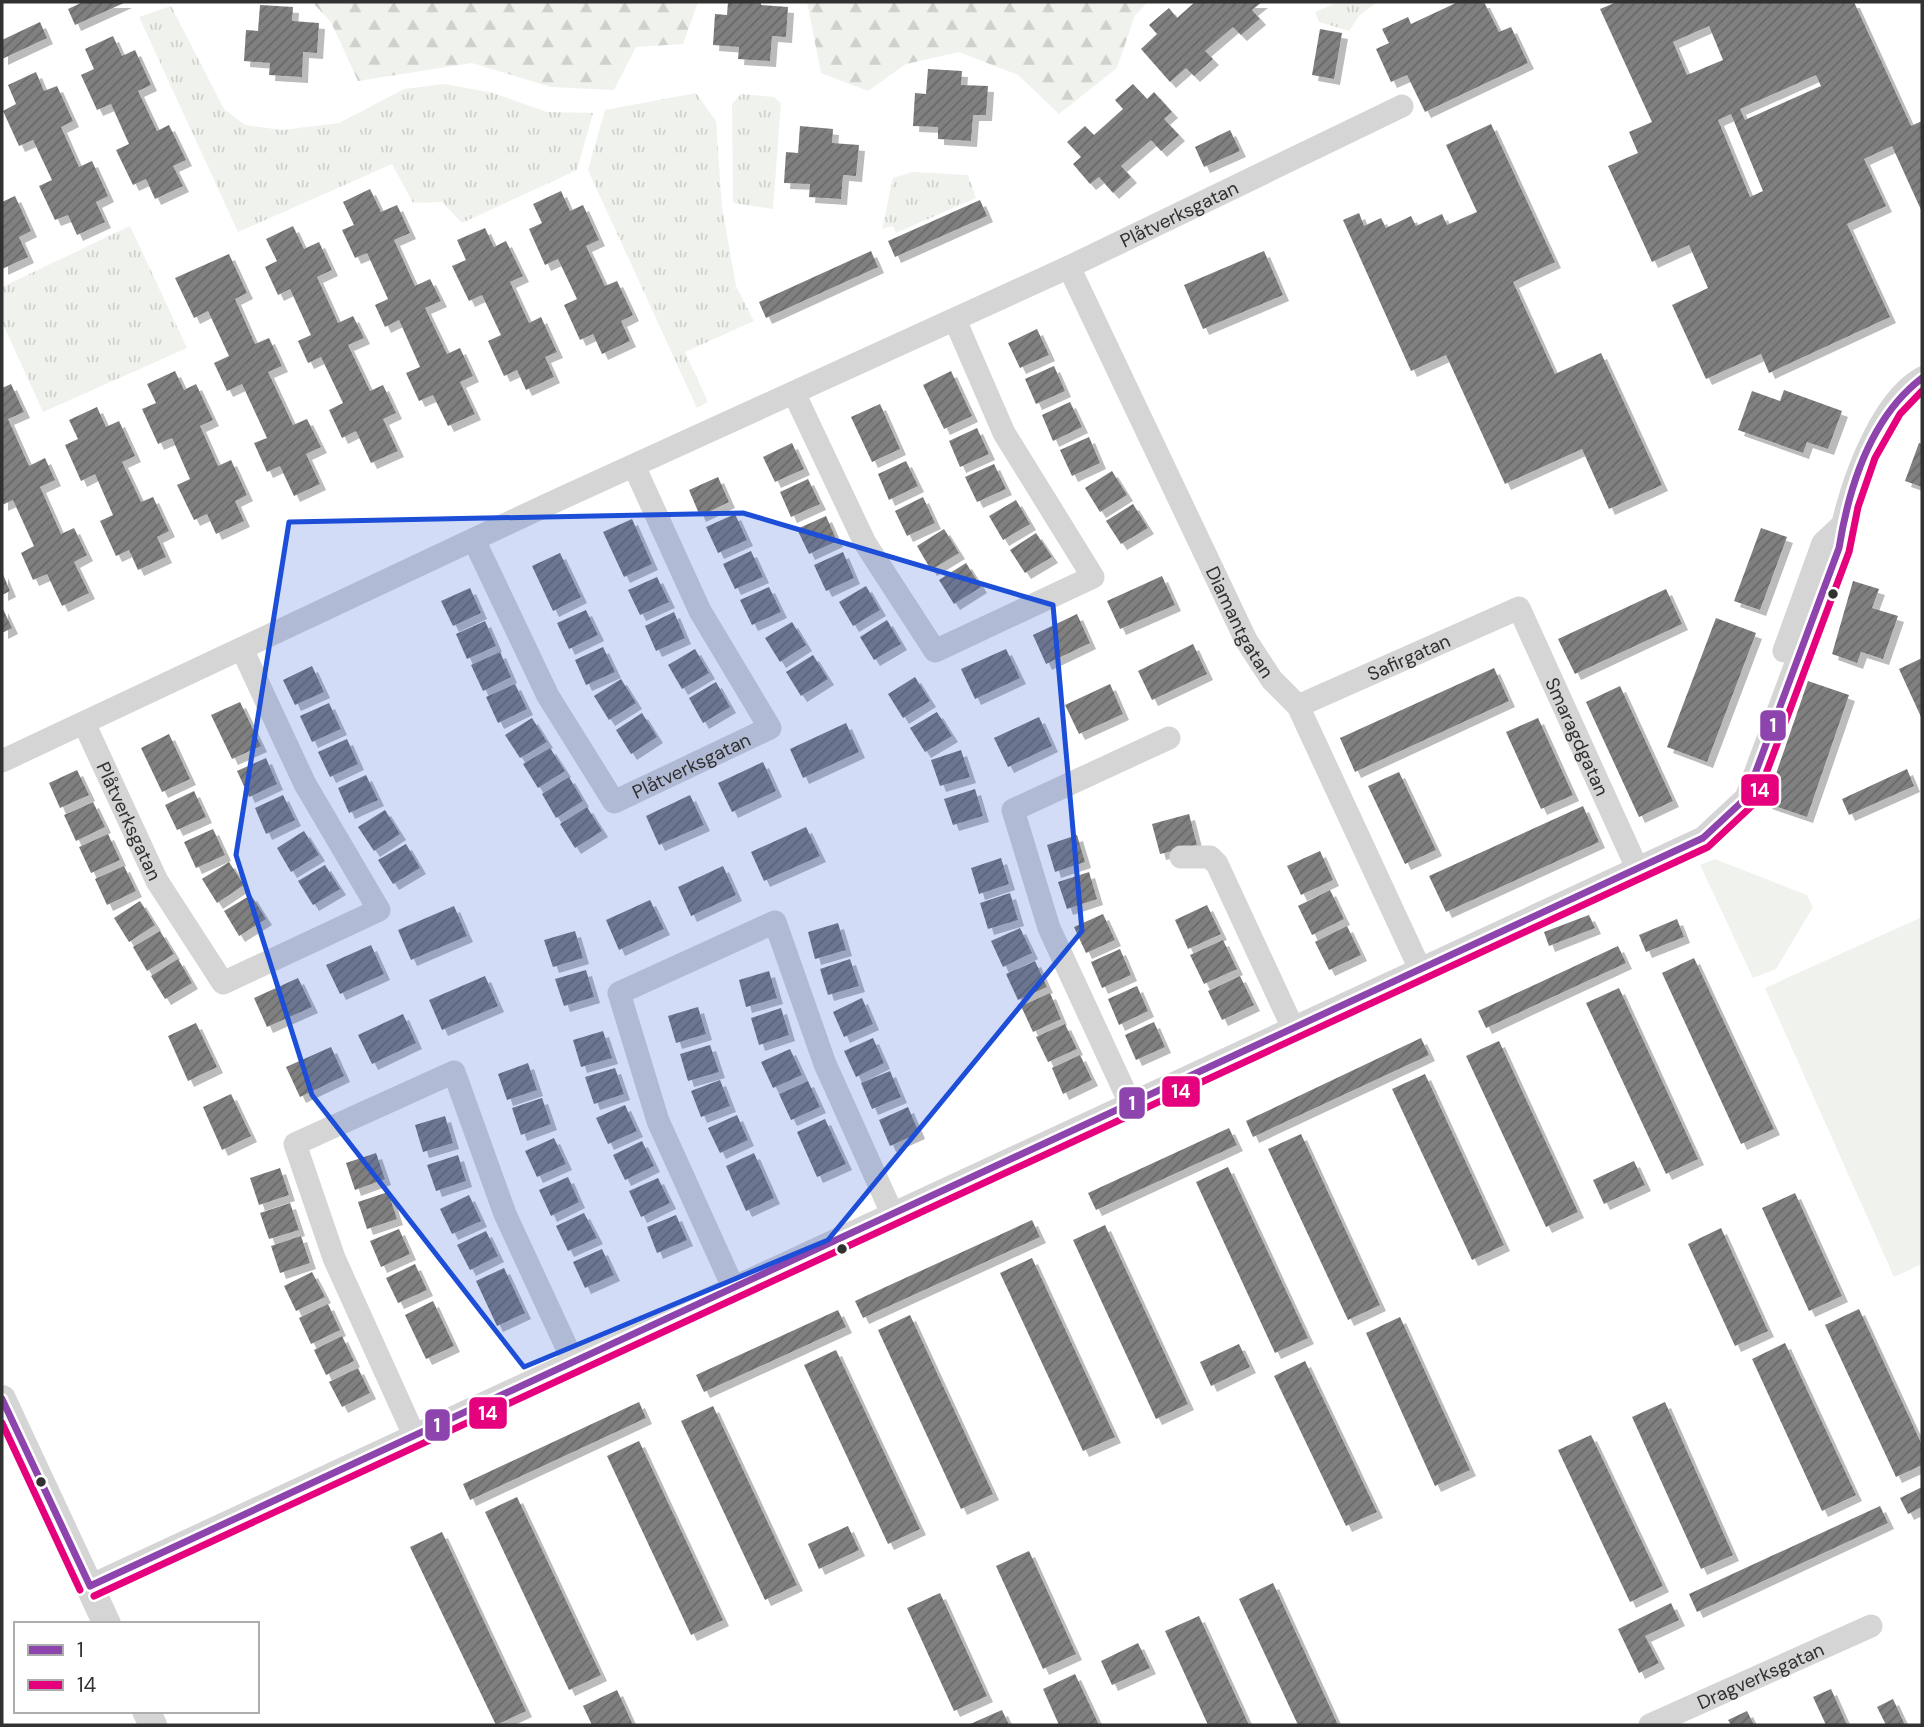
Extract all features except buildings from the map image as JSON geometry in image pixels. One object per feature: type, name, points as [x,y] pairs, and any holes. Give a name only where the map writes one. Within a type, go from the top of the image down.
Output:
[{"type":"street","name":"Plåtverksgatan","points":[[2,761],[474,540],[1069,267],[1402,106]]},
{"type":"street","name":"Diamantgatan","points":[[1069,267],[1246,640],[1272,680],[1298,706],[1419,967]]},
{"type":"street","points":[[794,393],[865,543],[935,651],[1093,577],[1004,433],[955,320]]},
{"type":"street","points":[[90,1586],[1129,1101],[1703,838],[1746,798],[1839,548],[1841,526],[1885,413],[1898,396],[1922,378]]},
{"type":"street","name":"Plåtverksgatan","points":[[474,540],[548,696],[614,802],[770,728],[700,611],[635,466]]},
{"type":"street","name":"Safirgatan","points":[[1298,706],[1519,608]]},
{"type":"street","name":"Smaragdgatan","points":[[1519,608],[1637,868]]},
{"type":"street","name":"Plåtverksgatan","points":[[84,723],[157,881],[223,983],[379,910],[309,790],[242,649]]},
{"type":"street","points":[[1129,1101],[1049,928],[1013,810],[1169,738]]},
{"type":"street","points":[[1181,857],[1210,858],[1217,864],[1292,1026]]},
{"type":"street","points":[[733,1287],[658,1121],[619,993],[775,922],[825,1064],[892,1213]]},
{"type":"street","points":[[414,1435],[334,1258],[295,1144],[454,1072],[505,1214],[573,1361]]},
{"type":"street","points":[[2,1399],[106,1622]]},
{"type":"street","name":"Dragverksgatan","points":[[1650,1725],[1871,1626]]},
{"type":"highlighted area","points":[[743,513],[1053,605],[1082,931],[828,1240],[524,1367],[312,1095],[236,855],[289,522]]},
{"type":"green space","points":[[312,2],[698,2],[683,44],[636,47],[614,90],[551,87],[472,63],[358,81],[331,22]]},
{"type":"green space","points":[[807,2],[1148,2],[1135,15],[1117,68],[1059,114],[1018,75],[959,52],[906,64],[868,91],[821,73]]},
{"type":"green space","points":[[1339,2],[1377,2],[1359,16],[1349,31],[1319,22],[1315,12]]},
{"type":"green space","points":[[171,6],[224,109],[245,125],[282,130],[339,123],[404,89],[445,84],[493,93],[547,112],[593,113],[577,170],[462,223],[442,202],[413,203],[392,164],[238,232],[139,17]]},
{"type":"green space","points":[[696,93],[716,121],[722,207],[736,286],[754,321],[685,352],[708,402],[697,408],[588,170],[605,110]]},
{"type":"green space","points":[[741,94],[774,97],[781,103],[773,209],[733,203],[732,104]]},
{"type":"green space","points":[[913,172],[968,175],[976,198],[896,233],[893,226],[882,229],[893,178]]},
{"type":"green space","points":[[130,226],[187,348],[43,412],[2,322],[2,287]]},
{"type":"green space","points":[[1715,859],[1807,895],[1813,907],[1776,969],[1753,978],[1700,865]]},
{"type":"green space","points":[[1922,917],[1922,1264],[1894,1277],[1765,988]]},
{"type":"transit line","name":"1","points":[[90,1586],[1703,838],[1746,798],[1839,548],[1849,501],[1865,454],[1889,412],[1922,378]]},
{"type":"transit line","name":"14","points":[[94,1596],[1708,847],[1755,803],[1849,552],[1858,507],[1875,458],[1900,414],[1922,391]]},
{"type":"transit line","name":"1","points":[[2,1399],[90,1586]]},
{"type":"transit line","name":"14","points":[[2,1423],[80,1590]]}]
